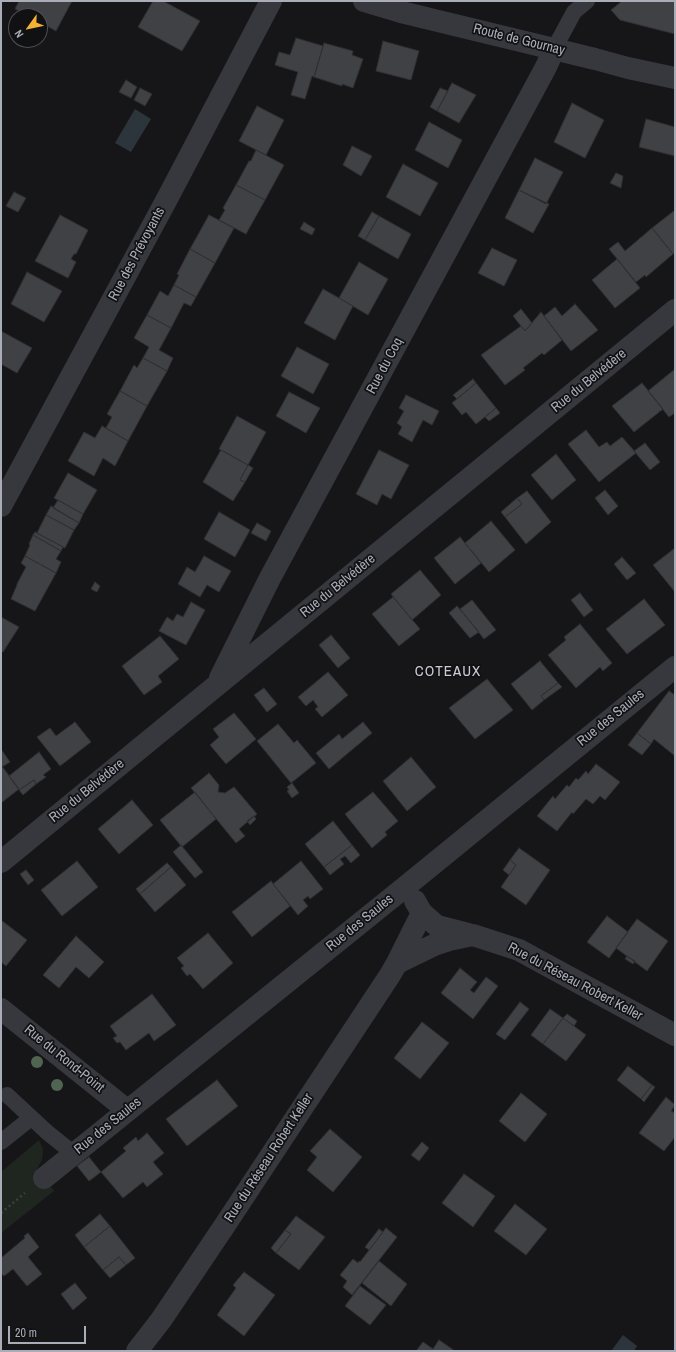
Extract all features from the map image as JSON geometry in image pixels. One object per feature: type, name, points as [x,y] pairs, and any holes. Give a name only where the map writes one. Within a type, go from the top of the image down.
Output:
[{"type":"street","name":"Rue des Prévoyants","points":[[1,506],[167,199],[270,1]]},
{"type":"street","name":"Route de Gournay","points":[[364,1],[401,12],[628,68],[675,78]]},
{"type":"street","name":"Rue du Coq","points":[[217,684],[270,578],[542,74],[554,49]]},
{"type":"street","name":"Rue du Belvédère","points":[[1,862],[675,310]]},
{"type":"street","name":"Rue des Saules","points":[[44,1178],[675,667]]},
{"type":"street","name":"Rue du Réseau Robert Keller","points":[[405,887],[422,913],[437,926],[473,935],[519,950],[675,1035]]},
{"type":"street","name":"Rue du Réseau Robert Keller","points":[[137,1351],[161,1320],[226,1224],[397,963],[422,913]]},
{"type":"street","name":"Rue du Réseau Robert Keller","points":[[397,963],[434,945],[473,935]]},
{"type":"street","name":"Rue du Rond-Point","points":[[1,1009],[127,1110]]},
{"type":"lane","points":[[554,49],[573,6],[586,1]]},
{"type":"lane","points":[[7,1095],[73,1153]]},
{"type":"lane","points":[[1,1142],[32,1118]]},
{"type":"path","points":[[1,1214],[44,1178]]},
{"type":"shaded area","points":[[135,109],[151,119],[131,152],[115,143]]},
{"type":"shaded area","points":[[39,1140],[43,1149],[42,1160],[37,1169],[54,1191],[1,1233],[1,1172]]},
{"type":"shaded area","points":[[623,1335],[637,1346],[634,1351],[611,1351]]},
{"type":"building","points":[[19,1],[72,1],[56,31],[48,26],[48,8],[16,8]]},
{"type":"building","points":[[153,1],[163,1],[200,21],[182,51],[138,27]]},
{"type":"building","points":[[622,1],[675,1],[675,34],[620,20],[611,10]]},
{"type":"building","points":[[296,38],[323,46],[314,77],[312,76],[305,99],[291,95],[298,72],[275,65],[279,52],[290,55]]},
{"type":"building","points":[[383,41],[419,51],[411,80],[376,71]]},
{"type":"building","points":[[324,43],[353,51],[352,55],[363,59],[353,88],[314,77]]},
{"type":"building","points":[[126,80],[137,87],[131,98],[119,92]]},
{"type":"building","points":[[452,83],[476,95],[459,123],[437,111]]},
{"type":"building","points":[[140,88],[152,94],[145,106],[134,100]]},
{"type":"building","points":[[440,88],[448,91],[437,111],[430,107]]},
{"type":"building","points":[[572,103],[604,120],[585,158],[554,142]]},
{"type":"building","points":[[257,106],[284,120],[266,155],[239,141]]},
{"type":"building","points":[[646,119],[675,127],[675,156],[639,147]]},
{"type":"building","points":[[429,122],[462,140],[448,168],[415,150]]},
{"type":"building","points":[[352,146],[372,156],[361,176],[343,165]]},
{"type":"building","points":[[256,150],[284,165],[265,200],[236,185]]},
{"type":"building","points":[[535,158],[563,172],[546,204],[519,190]]},
{"type":"building","points":[[403,164],[438,183],[420,216],[386,197]]},
{"type":"building","points":[[616,173],[623,176],[621,188],[610,183]]},
{"type":"building","points":[[236,185],[265,200],[246,234],[219,220],[225,210],[223,208]]},
{"type":"building","points":[[519,190],[549,204],[533,233],[505,218]]},
{"type":"building","points":[[14,192],[26,198],[18,212],[6,206]]},
{"type":"building","points":[[675,210],[675,253],[673,254],[652,228]]},
{"type":"building","points":[[372,212],[379,216],[365,240],[358,236]]},
{"type":"building","points":[[60,215],[88,230],[76,254],[74,254],[71,259],[76,262],[68,278],[35,261]]},
{"type":"building","points":[[209,215],[234,228],[215,263],[190,249]]},
{"type":"building","points":[[379,216],[411,234],[398,259],[365,240]]},
{"type":"building","points":[[304,222],[315,229],[312,235],[300,229]]},
{"type":"building","points":[[652,228],[673,254],[646,277],[645,275],[636,282],[609,249],[618,242],[625,251]]},
{"type":"building","points":[[492,248],[517,260],[504,286],[478,273]]},
{"type":"building","points":[[190,249],[215,263],[196,297],[174,285],[179,275],[177,274]]},
{"type":"building","points":[[617,259],[640,288],[615,308],[592,280]]},
{"type":"building","points":[[359,262],[388,279],[368,315],[339,298]]},
{"type":"building","points":[[27,272],[62,291],[44,322],[11,304]]},
{"type":"building","points":[[174,285],[196,297],[191,306],[184,303],[171,328],[147,315],[160,291],[168,296]]},
{"type":"building","points":[[323,289],[353,306],[335,340],[304,323]]},
{"type":"building","points":[[575,304],[598,330],[571,351],[544,316],[555,307],[562,316]]},
{"type":"building","points":[[521,309],[532,323],[525,331],[513,316]]},
{"type":"building","points":[[541,312],[562,340],[544,355],[542,353],[523,368],[525,370],[505,385],[481,355],[521,326],[525,331]]},
{"type":"building","points":[[147,315],[171,328],[159,350],[173,358],[167,371],[143,358],[149,347],[134,338]]},
{"type":"building","points":[[1,331],[32,348],[17,373],[1,364]]},
{"type":"building","points":[[297,347],[329,364],[313,394],[281,376]]},
{"type":"building","points":[[143,358],[167,371],[147,406],[120,391],[134,365],[137,368]]},
{"type":"building","points":[[675,369],[675,413],[669,417],[648,391]]},
{"type":"building","points":[[473,379],[476,383],[457,399],[453,395]]},
{"type":"building","points":[[476,383],[496,408],[476,424],[466,412],[462,415],[452,403]]},
{"type":"building","points":[[642,383],[663,409],[634,432],[612,406]]},
{"type":"building","points":[[120,391],[147,406],[128,441],[106,428],[112,417],[107,414]]},
{"type":"building","points":[[289,392],[320,408],[306,433],[276,416]]},
{"type":"building","points":[[406,395],[439,411],[432,425],[423,420],[412,442],[398,434],[402,427],[397,423],[404,411],[399,408]]},
{"type":"building","points":[[496,408],[500,413],[489,421],[485,417]]},
{"type":"building","points":[[237,416],[266,432],[248,465],[219,449]]},
{"type":"building","points":[[102,426],[128,441],[115,466],[103,458],[94,476],[68,461],[84,432],[95,438]]},
{"type":"building","points":[[586,430],[599,447],[607,442],[610,446],[622,437],[636,453],[599,482],[568,444]]},
{"type":"building","points":[[645,443],[660,462],[650,470],[634,451]]},
{"type":"building","points":[[221,450],[248,465],[240,480],[245,482],[233,501],[203,482]]},
{"type":"building","points":[[379,450],[409,465],[391,499],[382,494],[377,505],[356,494]]},
{"type":"building","points":[[556,454],[576,480],[552,500],[531,475]]},
{"type":"building","points":[[248,465],[253,468],[245,482],[240,480]]},
{"type":"building","points":[[68,473],[97,490],[83,514],[54,498]]},
{"type":"building","points":[[605,490],[618,506],[608,515],[595,498]]},
{"type":"building","points":[[527,491],[551,522],[526,544],[505,517],[522,504],[517,498]]},
{"type":"building","points":[[517,498],[522,504],[505,517],[501,512]]},
{"type":"building","points":[[58,500],[83,514],[79,523],[53,508]]},
{"type":"building","points":[[51,506],[79,523],[74,530],[46,515]]},
{"type":"building","points":[[219,512],[250,530],[235,557],[204,539]]},
{"type":"building","points":[[46,515],[74,530],[65,548],[37,533]]},
{"type":"building","points":[[491,521],[515,550],[489,572],[465,543]]},
{"type":"building","points":[[257,523],[271,531],[266,541],[251,533]]},
{"type":"building","points":[[35,532],[63,547],[61,551],[33,535]]},
{"type":"building","points":[[33,535],[61,551],[56,559],[61,562],[56,573],[25,556]]},
{"type":"building","points":[[460,537],[481,563],[455,584],[434,558]]},
{"type":"building","points":[[675,548],[675,592],[653,565]]},
{"type":"building","points":[[25,556],[56,573],[35,611],[11,599],[26,567],[21,563]]},
{"type":"building","points":[[204,556],[231,571],[219,592],[207,585],[200,597],[178,584],[187,567],[195,572]]},
{"type":"building","points":[[622,557],[636,573],[627,580],[614,564]]},
{"type":"building","points":[[420,570],[441,595],[412,620],[391,594]]},
{"type":"building","points":[[95,582],[100,586],[97,592],[91,589]]},
{"type":"building","points":[[580,593],[593,610],[584,617],[571,600]]},
{"type":"building","points":[[393,597],[420,629],[399,646],[372,614]]},
{"type":"building","points":[[644,599],[665,625],[627,654],[606,629]]},
{"type":"building","points":[[472,600],[496,630],[484,639],[460,609]]},
{"type":"building","points":[[191,602],[205,610],[186,645],[159,631],[167,617],[173,621],[177,614],[183,617]]},
{"type":"building","points":[[457,606],[479,632],[470,638],[449,613]]},
{"type":"building","points":[[1,617],[19,627],[3,652],[1,651]]},
{"type":"building","points":[[580,624],[612,663],[603,671],[600,667],[576,688],[548,655],[566,640],[564,637]]},
{"type":"building","points":[[331,635],[350,658],[338,668],[319,645]]},
{"type":"building","points":[[160,636],[179,659],[158,676],[162,682],[144,695],[122,666]]},
{"type":"building","points":[[540,661],[558,683],[541,696],[544,700],[532,710],[511,684]]},
{"type":"building","points":[[328,672],[348,695],[322,717],[315,709],[318,707],[313,700],[306,706],[298,697]]},
{"type":"building","points":[[487,679],[513,710],[475,739],[449,708]]},
{"type":"building","points":[[558,683],[562,687],[544,700],[541,696]]},
{"type":"building","points":[[264,688],[277,704],[267,712],[254,695]]},
{"type":"building","points":[[669,691],[675,695],[675,756],[654,739],[651,744],[637,733]]},
{"type":"building","points":[[234,713],[256,739],[226,764],[210,745],[219,737],[213,729]]},
{"type":"building","points":[[75,722],[91,742],[60,766],[37,737],[50,728],[56,736]]},
{"type":"building","points":[[363,722],[372,733],[329,769],[316,753],[339,734],[342,739]]},
{"type":"building","points":[[278,724],[294,743],[297,740],[316,763],[291,783],[257,741]]},
{"type":"building","points":[[637,733],[651,744],[642,755],[628,745]]},
{"type":"building","points":[[1,749],[10,762],[2,767],[1,765]]},
{"type":"building","points":[[39,752],[51,769],[43,775],[46,777],[36,784],[34,780],[19,790],[9,776]]},
{"type":"building","points":[[411,757],[436,787],[407,811],[383,781]]},
{"type":"building","points":[[596,764],[620,782],[605,800],[600,796],[593,804],[586,799],[573,814],[572,812],[557,831],[537,816],[553,796],[555,799],[567,785],[569,787],[576,778],[578,780],[586,771],[588,774]]},
{"type":"building","points":[[1,765],[19,789],[1,803]]},
{"type":"building","points":[[209,773],[219,785],[218,792],[225,793],[234,787],[257,814],[239,829],[245,836],[236,843],[191,788]]},
{"type":"building","points":[[34,780],[36,784],[23,795],[19,790]]},
{"type":"building","points":[[292,783],[299,793],[292,798],[287,791],[289,790],[287,787]]},
{"type":"building","points":[[195,792],[216,819],[182,847],[160,820]]},
{"type":"building","points":[[373,792],[398,821],[385,832],[387,835],[372,848],[345,814]]},
{"type":"building","points":[[132,800],[153,825],[119,854],[98,829]]},
{"type":"building","points":[[254,816],[256,819],[250,825],[247,821]]},
{"type":"building","points":[[333,821],[352,845],[324,867],[305,844]]},
{"type":"building","points":[[181,845],[203,872],[195,878],[173,852]]},
{"type":"building","points":[[352,845],[360,855],[351,863],[345,856],[340,859],[344,864],[330,875],[324,867]]},
{"type":"building","points":[[519,848],[550,870],[526,905],[501,887],[516,865],[510,860]]},
{"type":"building","points":[[510,860],[516,865],[509,875],[503,870]]},
{"type":"building","points":[[77,861],[98,887],[62,916],[41,890]]},
{"type":"building","points":[[301,861],[323,889],[310,899],[308,896],[303,900],[308,906],[298,915],[273,884]]},
{"type":"building","points":[[167,863],[171,867],[140,894],[136,889]]},
{"type":"building","points":[[171,867],[186,885],[155,912],[140,894]]},
{"type":"building","points":[[26,870],[34,880],[28,885],[20,874]]},
{"type":"building","points":[[271,881],[290,906],[252,937],[232,912]]},
{"type":"building","points":[[607,916],[628,932],[609,958],[587,942]]},
{"type":"building","points":[[637,919],[668,941],[647,971],[616,948]]},
{"type":"building","points":[[1,920],[27,940],[6,966],[1,962]]},
{"type":"building","points":[[208,933],[233,963],[203,989],[190,974],[187,976],[181,968],[184,966],[177,958]]},
{"type":"building","points":[[76,936],[104,962],[89,978],[76,967],[59,988],[43,975]]},
{"type":"building","points":[[627,956],[635,961],[633,964],[625,959]]},
{"type":"building","points":[[460,968],[477,982],[470,990],[474,993],[486,977],[498,986],[473,1019],[441,993]]},
{"type":"building","points":[[152,994],[176,1025],[154,1041],[149,1033],[126,1050],[120,1042],[117,1043],[113,1038],[117,1036],[110,1026]]},
{"type":"building","points":[[520,1002],[529,1009],[505,1040],[496,1034]]},
{"type":"building","points":[[550,1009],[563,1018],[543,1044],[531,1035]]},
{"type":"building","points":[[567,1014],[577,1021],[574,1026],[563,1018]]},
{"type":"building","points":[[563,1018],[586,1035],[566,1061],[543,1044]]},
{"type":"building","points":[[422,1022],[449,1043],[420,1079],[394,1058]]},
{"type":"building","points":[[628,1066],[652,1085],[641,1099],[617,1080]]},
{"type":"building","points":[[217,1080],[238,1106],[187,1146],[166,1119]]},
{"type":"building","points":[[652,1085],[655,1087],[644,1102],[641,1099]]},
{"type":"building","points":[[521,1093],[547,1114],[525,1142],[499,1121]]},
{"type":"building","points":[[666,1097],[675,1105],[671,1111],[675,1113],[675,1137],[664,1151],[639,1133]]},
{"type":"building","points":[[330,1129],[362,1157],[333,1192],[307,1170],[317,1157],[310,1151]]},
{"type":"building","points":[[147,1133],[164,1153],[153,1162],[163,1174],[147,1187],[143,1182],[123,1198],[101,1172],[126,1151],[123,1148],[136,1137],[138,1141]]},
{"type":"building","points":[[422,1142],[429,1148],[419,1161],[411,1155]]},
{"type":"building","points":[[89,1157],[101,1172],[89,1181],[77,1166]]},
{"type":"building","points":[[464,1174],[495,1196],[473,1227],[442,1203]]},
{"type":"building","points":[[515,1204],[547,1229],[526,1255],[494,1231]]},
{"type":"building","points":[[100,1214],[110,1226],[84,1247],[75,1235]]},
{"type":"building","points":[[296,1216],[325,1237],[299,1270],[276,1253],[291,1234],[285,1230]]},
{"type":"building","points":[[110,1226],[135,1258],[126,1265],[119,1257],[103,1270],[84,1247]]},
{"type":"building","points":[[386,1228],[397,1237],[352,1295],[343,1287],[347,1281],[340,1275],[353,1259],[358,1263],[359,1261],[360,1262]]},
{"type":"building","points":[[379,1229],[383,1232],[369,1250],[365,1247]]},
{"type":"building","points":[[285,1230],[291,1234],[276,1253],[271,1248]]},
{"type":"building","points":[[28,1233],[39,1247],[28,1257],[42,1274],[27,1286],[13,1269],[4,1276],[1,1273],[1,1258],[25,1238],[24,1236]]},
{"type":"building","points":[[119,1257],[126,1265],[110,1278],[103,1270]]},
{"type":"building","points":[[379,1261],[407,1284],[391,1306],[362,1283]]},
{"type":"building","points":[[244,1272],[275,1295],[244,1336],[217,1315],[236,1288],[233,1285]]},
{"type":"building","points":[[75,1283],[87,1298],[73,1310],[61,1294]]},
{"type":"building","points":[[360,1286],[386,1305],[370,1325],[345,1306]]},
{"type":"building","points":[[439,1340],[455,1351],[416,1351],[423,1342],[433,1349]]},
{"type":"district","name":"COTEAUX","points":[[448,672]]}]
